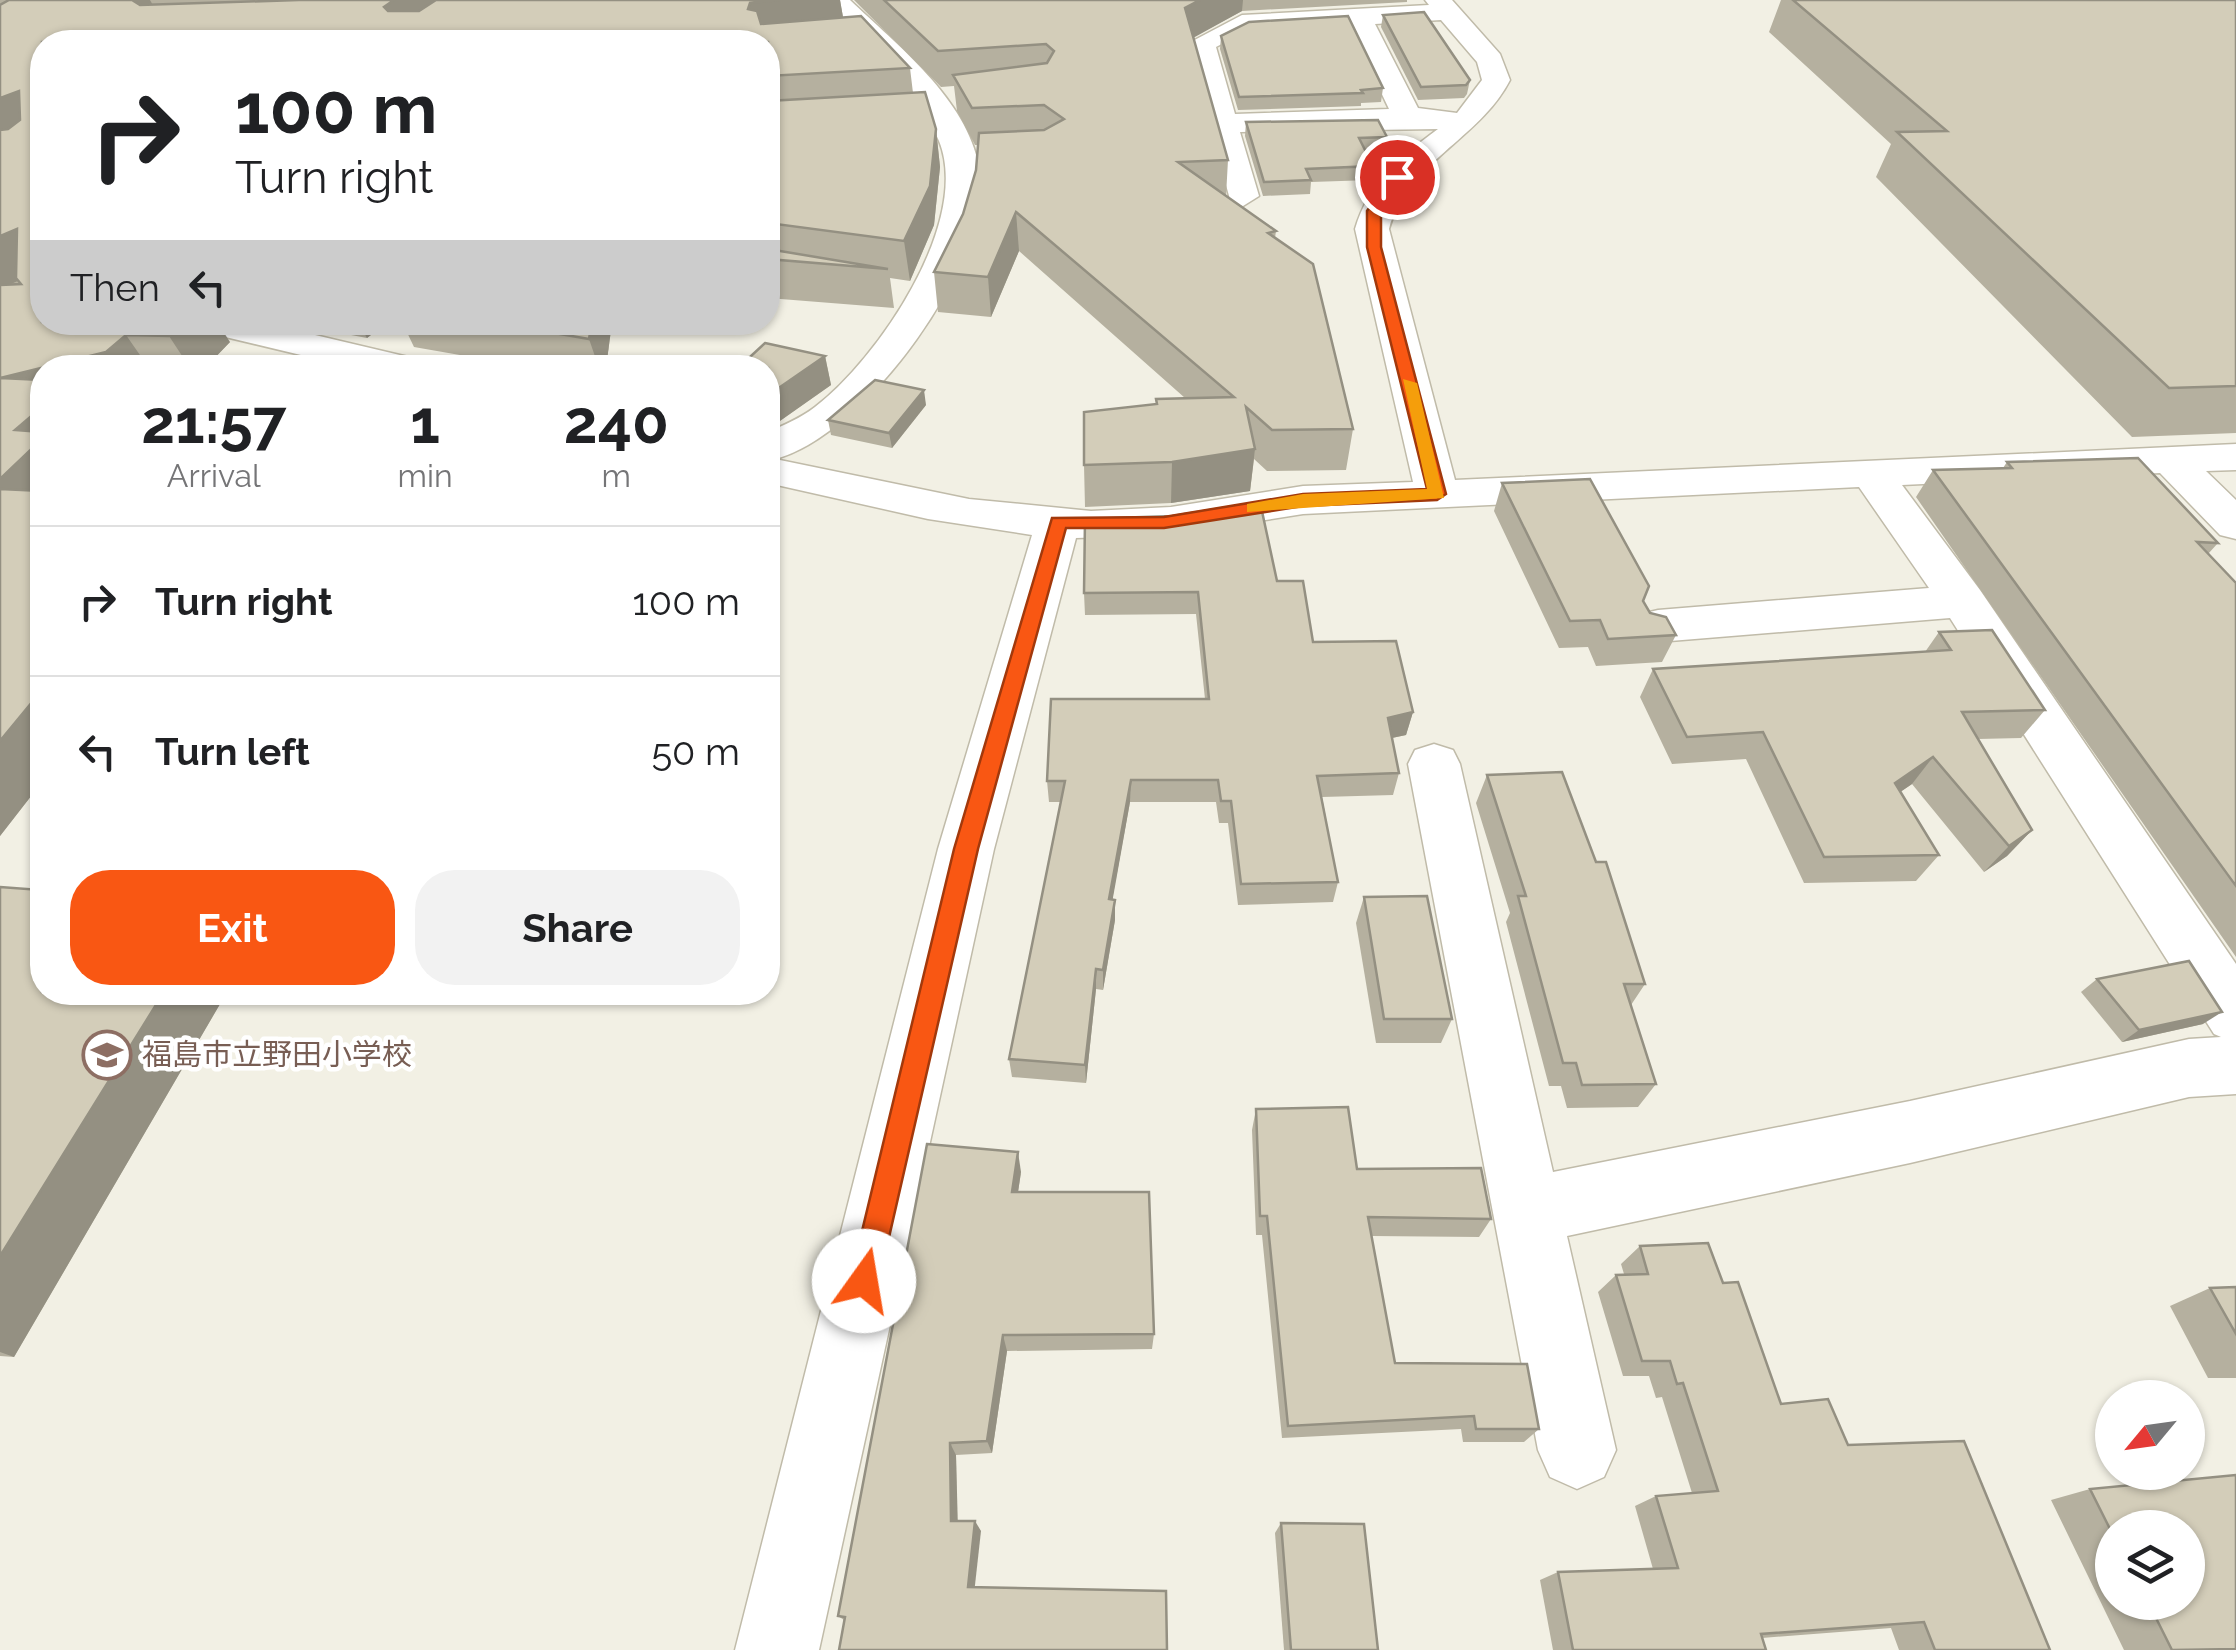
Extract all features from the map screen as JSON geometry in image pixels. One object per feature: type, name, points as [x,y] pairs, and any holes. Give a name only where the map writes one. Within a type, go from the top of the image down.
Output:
[{"type":"street","points":[[780,442],[830,416],[897,340],[907,295],[963,208],[959,158],[935,108],[836,0]]},
{"type":"street","points":[[1243,196],[1201,44],[1242,23],[1358,17],[1444,6],[1496,72],[1492,91],[1382,194],[1372,229],[1437,494]]},
{"type":"street","points":[[1358,17],[1408,117]]},
{"type":"street","points":[[839,42],[874,38]]},
{"type":"street","points":[[900,118],[968,97]]},
{"type":"street","points":[[1225,123],[1408,117],[1461,122]]},
{"type":"street","points":[[959,158],[994,157]]},
{"type":"street","points":[[267,335],[394,353]]},
{"type":"street","points":[[275,355],[289,340]]},
{"type":"street","points":[[780,472],[1014,520],[1164,522],[1303,500],[2236,456]]},
{"type":"street","points":[[2171,460],[2236,525]]},
{"type":"street","points":[[1870,472],[1963,601],[2236,1015]]},
{"type":"street","points":[[778,1650],[966,849],[1058,522]]},
{"type":"street","points":[[1658,626],[1963,601]]},
{"type":"street","points":[[1434,764],[1577,1450]]},
{"type":"street","points":[[1525,1211],[1910,1132],[2189,1068],[2236,1064]]},
{"type":"building","points":[[9,0],[132,0],[140,5],[394,0],[384,7],[388,11],[419,11],[436,0],[780,0],[750,3],[748,9],[757,11],[761,24],[861,16],[910,68],[780,75],[780,30],[30,30],[30,335],[126,335],[106,352],[94,355],[30,355],[30,371],[0,378],[0,285],[21,284],[16,278],[17,229],[0,236],[0,130],[20,120],[19,91],[0,98],[0,5]]},
{"type":"building","points":[[884,0],[1200,0],[1185,8],[1228,160],[1178,162],[1276,231],[1268,233],[1313,264],[1353,429],[1272,430],[1246,407],[1255,449],[1172,462],[1084,465],[1084,412],[1157,404],[1156,399],[1234,397],[1016,212],[988,277],[934,272],[963,214],[976,170],[979,133],[1044,130],[1064,119],[1044,105],[972,108],[953,75],[1047,63],[1054,51],[1046,44],[938,51]]},
{"type":"building","points":[[1793,0],[2236,0],[2236,386],[2169,388],[1897,132],[1947,131]]},
{"type":"building","points":[[1424,12],[1470,80],[1466,85],[1421,87],[1383,15]]},
{"type":"building","points":[[1348,16],[1383,88],[1361,90],[1363,93],[1239,97],[1221,36],[1249,22]]},
{"type":"building","points":[[925,92],[936,129],[930,186],[904,241],[780,225],[780,100]]},
{"type":"building","points":[[1378,120],[1387,137],[1359,138],[1373,166],[1306,169],[1311,180],[1264,182],[1246,122]]},
{"type":"building","points":[[780,251],[888,269],[780,260]]},
{"type":"building","points":[[765,343],[825,356],[780,387],[780,355],[752,355]]},
{"type":"building","points":[[0,378],[30,379],[30,417],[15,430],[30,431],[30,450],[0,479]]},
{"type":"building","points":[[875,380],[924,390],[889,433],[828,420]]},
{"type":"building","points":[[2138,458],[2218,543],[2197,542],[2236,583],[2236,886],[1933,470],[2012,468],[2007,462]]},
{"type":"building","points":[[1590,479],[1649,586],[1643,601],[1650,613],[1666,617],[1676,635],[1608,639],[1600,620],[1570,621],[1502,483]]},
{"type":"building","points":[[0,489],[30,490],[30,705],[0,741]]},
{"type":"building","points":[[1260,502],[1277,581],[1303,581],[1313,642],[1396,641],[1413,712],[1388,718],[1399,773],[1317,776],[1338,882],[1241,884],[1231,801],[1221,801],[1218,780],[1131,780],[1109,899],[1115,900],[1103,970],[1096,969],[1085,1065],[1009,1059],[1065,781],[1047,781],[1051,699],[1209,699],[1198,592],[1084,593],[1085,519],[1172,516]]},
{"type":"building","points":[[1992,630],[2045,710],[1962,712],[2032,830],[2009,846],[1933,757],[1895,783],[1939,855],[1824,857],[1763,732],[1687,737],[1653,669],[1951,650],[1939,632]]},
{"type":"building","points":[[1562,772],[1596,862],[1606,862],[1645,984],[1624,984],[1656,1084],[1582,1085],[1576,1063],[1563,1063],[1518,896],[1526,896],[1487,775]]},
{"type":"building","points":[[0,887],[30,889],[30,1005],[156,1005],[0,1256]]},
{"type":"building","points":[[1427,896],[1452,1019],[1384,1019],[1364,897]]},
{"type":"building","points":[[2189,961],[2222,1012],[2139,1030],[2097,979]]},
{"type":"building","points":[[1348,1107],[1357,1169],[1481,1168],[1491,1219],[1368,1217],[1395,1363],[1527,1364],[1539,1429],[1476,1429],[1474,1416],[1288,1426],[1267,1216],[1260,1216],[1256,1109]]},
{"type":"building","points":[[927,1144],[1018,1152],[1012,1192],[1149,1192],[1154,1334],[1003,1335],[987,1441],[950,1443],[951,1521],[975,1521],[968,1587],[1166,1591],[1167,1650],[839,1650],[845,1617],[838,1616]]},
{"type":"building","points":[[1708,1243],[1723,1283],[1738,1282],[1781,1404],[1828,1399],[1848,1445],[1964,1441],[2050,1650],[1935,1650],[1924,1622],[1761,1634],[1766,1650],[1573,1650],[1558,1572],[1678,1568],[1656,1496],[1718,1491],[1683,1383],[1677,1384],[1670,1361],[1642,1361],[1616,1275],[1648,1274],[1640,1246]]},
{"type":"building","points":[[2236,1287],[2236,1334],[2210,1288]]},
{"type":"building","points":[[2236,1475],[2236,1649],[2172,1650],[2157,1620],[2205,1620],[2205,1510],[2100,1510],[2090,1489],[2205,1490],[2205,1478]]},
{"type":"building","points":[[1281,1523],[1364,1524],[1378,1650],[1291,1650]]},
{"type":"slow traffic","points":[[1254,508],[1303,500],[1437,494],[1409,383]]},
{"type":"place","name":"福島市立野田小学校","points":[[107,1055]]},
{"type":"route","points":[[864,1281],[966,849],[1058,522],[1164,522],[1303,500],[1437,494],[1374,247],[1374,211],[1397,177]]}]
